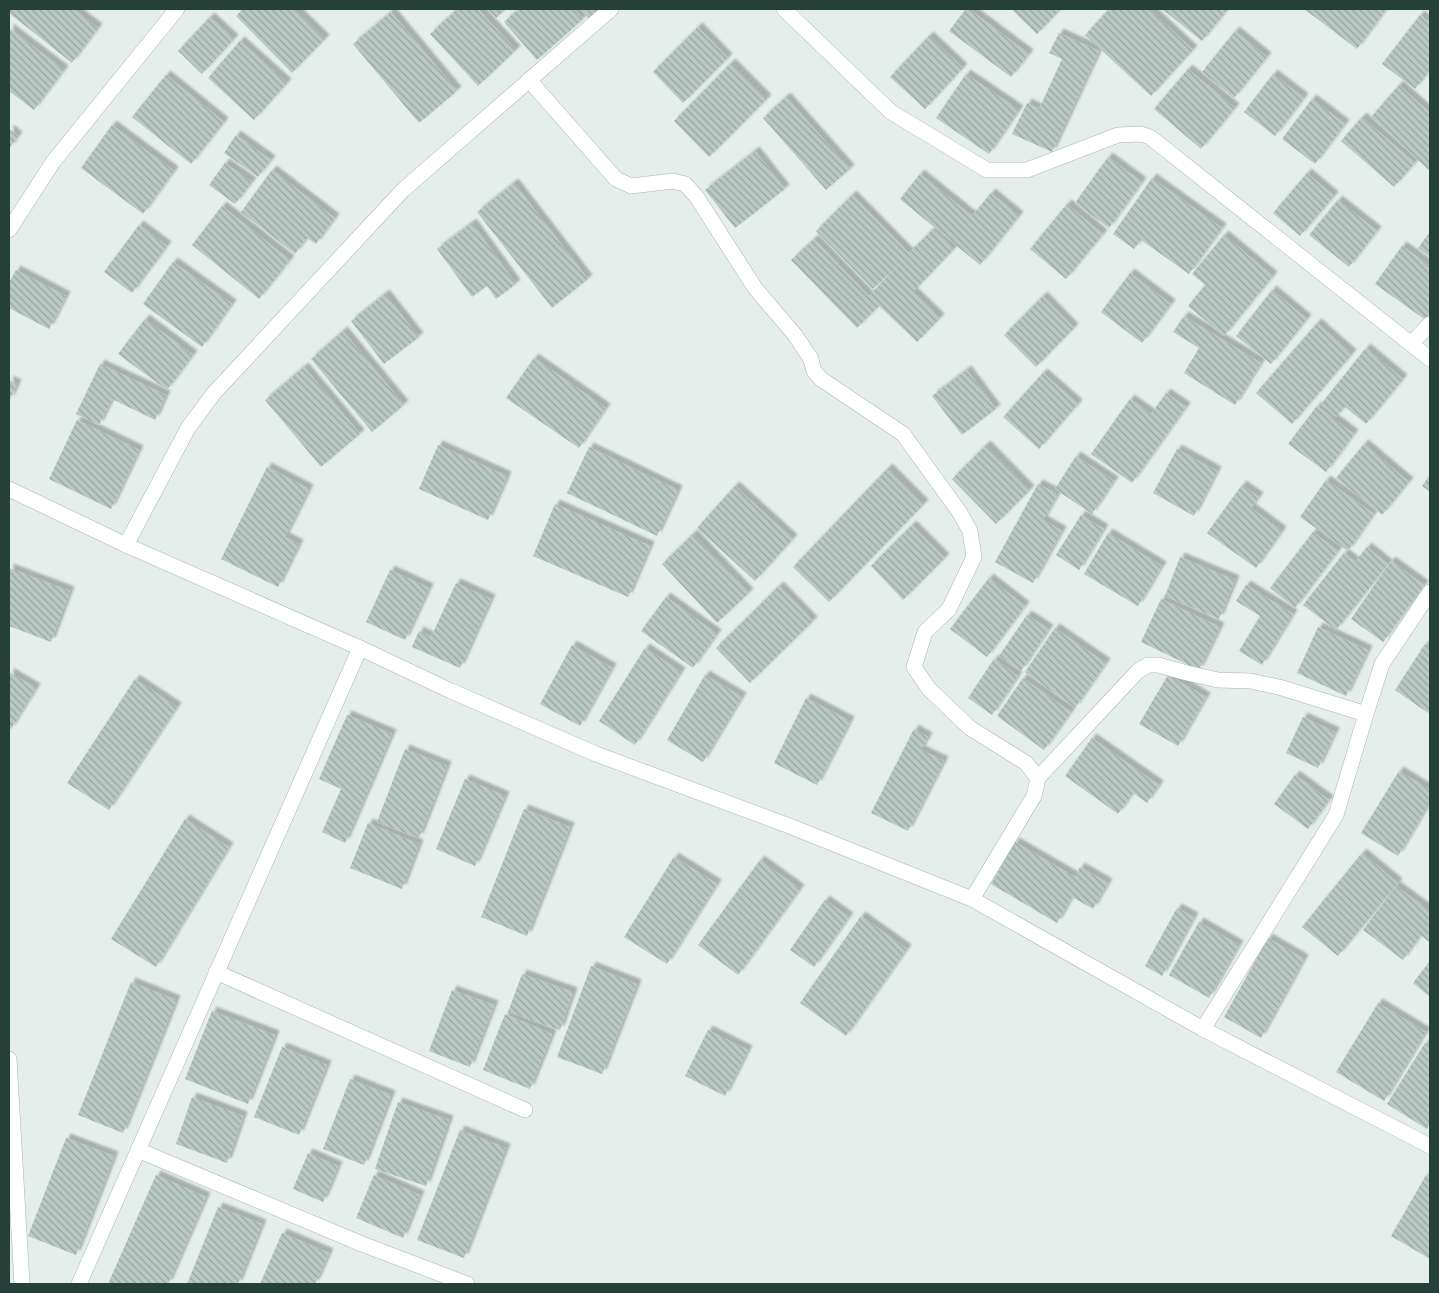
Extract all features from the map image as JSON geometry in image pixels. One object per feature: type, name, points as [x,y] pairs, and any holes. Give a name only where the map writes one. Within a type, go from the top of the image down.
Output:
[{"type":"street","points":[[9,230],[53,162],[177,9]]},
{"type":"street","points":[[126,545],[188,428],[214,393],[403,190],[611,9]]},
{"type":"street","points":[[784,9],[891,112],[986,170],[1027,170],[1118,135],[1141,134],[1150,137],[1430,359]]},
{"type":"street","points":[[529,80],[616,179],[631,186],[672,181],[686,184],[696,196],[755,288],[796,335],[811,359],[814,371],[821,379],[903,434],[909,442],[960,513],[970,531],[974,557],[949,609],[925,632],[914,667],[929,689],[970,728],[1026,763],[1038,778]]},
{"type":"street","points":[[1411,344],[1430,324]]},
{"type":"street","points":[[9,489],[126,545],[596,754],[787,825],[972,899],[1203,1029],[1430,1146]]},
{"type":"street","points":[[1203,1029],[1336,815],[1382,664],[1430,592]]},
{"type":"street","points":[[79,1284],[360,648]]},
{"type":"street","points":[[972,899],[1034,796],[1038,778],[1132,678],[1148,666],[1158,665],[1218,680],[1250,681],[1279,687],[1366,714]]},
{"type":"street","points":[[216,972],[525,1110]]},
{"type":"street","points":[[9,1059],[22,1284]]},
{"type":"street","points":[[138,1150],[362,1244],[467,1284]]},
{"type":"building","points":[[9,9],[73,9],[98,28],[72,63],[9,13]]},
{"type":"building","points":[[243,9],[294,9],[325,39],[292,73],[236,16]]},
{"type":"building","points":[[453,9],[478,9],[516,50],[478,86],[430,34],[455,11]]},
{"type":"building","points":[[487,9],[506,9],[496,18]]},
{"type":"building","points":[[519,9],[574,9],[583,19],[537,60],[504,22]]},
{"type":"building","points":[[581,9],[603,9],[590,20]]},
{"type":"building","points":[[966,9],[969,9],[1029,54],[1011,77],[949,31]]},
{"type":"building","points":[[1011,9],[1061,9],[1037,34]]},
{"type":"building","points":[[1109,9],[1149,9],[1193,50],[1151,96],[1085,35]]},
{"type":"building","points":[[1162,9],[1228,9],[1202,41]]},
{"type":"building","points":[[1304,9],[1381,9],[1385,11],[1357,49]]},
{"type":"building","points":[[391,12],[457,91],[419,123],[353,44]]},
{"type":"building","points":[[1420,15],[1430,23],[1430,70],[1415,89],[1382,64]]},
{"type":"building","points":[[210,17],[234,39],[202,74],[178,51]]},
{"type":"building","points":[[698,27],[728,58],[683,103],[653,72]]},
{"type":"building","points":[[9,28],[64,70],[34,110],[9,91]]},
{"type":"building","points":[[1235,31],[1267,57],[1234,98],[1202,72]]},
{"type":"building","points":[[1059,33],[1099,51],[1052,152],[1012,134],[1027,103],[1039,109],[1062,59],[1049,53]]},
{"type":"building","points":[[929,36],[963,68],[925,109],[890,77]]},
{"type":"building","points":[[240,41],[287,83],[254,120],[208,78]]},
{"type":"building","points":[[731,63],[767,99],[709,157],[674,121]]},
{"type":"building","points":[[1188,69],[1235,108],[1201,149],[1154,109]]},
{"type":"building","points":[[966,74],[1019,110],[989,154],[936,118]]},
{"type":"building","points":[[1273,74],[1304,98],[1275,136],[1244,112]]},
{"type":"building","points":[[166,75],[224,122],[191,164],[132,117]]},
{"type":"building","points":[[1399,85],[1430,113],[1430,171],[1371,117]]},
{"type":"building","points":[[786,97],[850,169],[826,190],[763,118]]},
{"type":"building","points":[[1312,99],[1345,124],[1315,164],[1282,139]]},
{"type":"building","points":[[1362,117],[1415,163],[1394,187],[1341,141]]},
{"type":"building","points":[[112,125],[174,171],[143,214],[81,168]]},
{"type":"building","points":[[9,129],[18,136],[9,149]]},
{"type":"building","points":[[236,135],[271,160],[258,177],[224,153]]},
{"type":"building","points":[[755,151],[785,189],[735,228],[705,190]]},
{"type":"building","points":[[1108,157],[1142,182],[1109,228],[1075,203]]},
{"type":"building","points":[[225,163],[252,182],[235,204],[209,185]]},
{"type":"building","points":[[272,170],[335,218],[316,244],[307,238],[295,254],[241,212]]},
{"type":"building","points":[[1307,173],[1334,196],[1300,236],[1273,213]]},
{"type":"building","points":[[920,174],[972,216],[991,193],[1019,216],[980,265],[900,199]]},
{"type":"building","points":[[1152,178],[1222,228],[1189,274],[1141,240],[1134,249],[1113,234]]},
{"type":"building","points":[[514,183],[588,279],[552,308],[477,212]]},
{"type":"building","points":[[852,195],[909,253],[933,229],[954,249],[913,292],[940,318],[917,342],[875,302],[879,306],[857,328],[791,260],[814,239],[869,296],[899,264],[873,289],[816,231]]},
{"type":"building","points":[[1338,200],[1377,231],[1349,267],[1309,235]]},
{"type":"building","points":[[1067,204],[1103,234],[1066,279],[1030,249]]},
{"type":"building","points":[[222,206],[290,260],[259,299],[192,245]]},
{"type":"building","points":[[472,223],[516,284],[496,299],[487,286],[472,297],[437,249]]},
{"type":"building","points":[[139,225],[167,246],[132,293],[104,272]]},
{"type":"building","points":[[1430,232],[1430,257],[1418,248]]},
{"type":"building","points":[[1224,235],[1273,276],[1224,336],[1188,306],[1205,285],[1192,274]]},
{"type":"building","points":[[1402,246],[1430,266],[1430,315],[1427,321],[1375,284]]},
{"type":"building","points":[[173,262],[232,304],[202,347],[143,304]]},
{"type":"building","points":[[16,270],[66,296],[49,329],[9,308],[9,283]]},
{"type":"building","points":[[1130,273],[1171,304],[1142,343],[1101,312]]},
{"type":"building","points":[[1272,290],[1307,319],[1271,364],[1236,336]]},
{"type":"building","points":[[385,294],[419,337],[384,364],[351,321]]},
{"type":"building","points":[[1043,296],[1074,328],[1036,367],[1004,335]]},
{"type":"building","points":[[1184,316],[1261,363],[1235,405],[1184,373],[1199,348],[1173,332]]},
{"type":"building","points":[[145,319],[193,355],[167,390],[118,354]]},
{"type":"building","points":[[1317,323],[1352,354],[1292,424],[1256,393]]},
{"type":"building","points":[[343,331],[404,405],[372,432],[311,359]]},
{"type":"building","points":[[1366,348],[1403,379],[1366,424],[1345,407],[1336,417],[1321,404]]},
{"type":"building","points":[[534,358],[606,408],[579,448],[506,398]]},
{"type":"building","points":[[100,364],[166,395],[155,420],[112,399],[99,425],[76,414]]},
{"type":"building","points":[[304,367],[360,434],[321,467],[265,400]]},
{"type":"building","points":[[967,370],[996,409],[962,435],[932,396]]},
{"type":"building","points":[[1043,373],[1078,404],[1039,449],[1003,417]]},
{"type":"building","points":[[9,380],[17,384],[9,402]]},
{"type":"building","points":[[1166,393],[1186,407],[1132,483],[1091,454],[1130,399],[1151,414]]},
{"type":"building","points":[[1317,406],[1354,434],[1326,472],[1288,444]]},
{"type":"building","points":[[77,420],[139,450],[111,509],[49,479]]},
{"type":"building","points":[[1364,444],[1409,482],[1382,515],[1336,478]]},
{"type":"building","points":[[438,445],[507,476],[488,520],[419,489]]},
{"type":"building","points":[[986,445],[1030,490],[996,524],[952,479]]},
{"type":"building","points":[[589,447],[678,490],[657,536],[567,493]]},
{"type":"building","points":[[1177,449],[1217,471],[1194,516],[1153,493]]},
{"type":"building","points":[[1076,456],[1114,481],[1092,514],[1055,489]]},
{"type":"building","points":[[267,467],[309,489],[285,537],[299,544],[278,587],[221,559]]},
{"type":"building","points":[[888,468],[924,504],[829,602],[793,567]]},
{"type":"building","points":[[1430,475],[1430,492],[1422,486]]},
{"type":"building","points":[[1326,480],[1374,514],[1348,551],[1300,517]]},
{"type":"building","points":[[1038,484],[1058,494],[1043,520],[1062,531],[1033,583],[995,562]]},
{"type":"building","points":[[1242,485],[1259,497],[1251,508],[1282,531],[1256,568],[1207,533]]},
{"type":"building","points":[[735,486],[793,539],[755,581],[697,528]]},
{"type":"building","points":[[555,504],[650,546],[628,597],[533,556]]},
{"type":"building","points":[[1081,515],[1104,529],[1079,570],[1056,555]]},
{"type":"building","points":[[912,525],[945,558],[903,600],[871,566]]},
{"type":"building","points":[[1313,532],[1338,551],[1295,608],[1270,588]]},
{"type":"building","points":[[1108,533],[1162,566],[1138,606],[1084,574]]},
{"type":"building","points":[[693,534],[749,593],[717,623],[662,564]]},
{"type":"building","points":[[1367,547],[1388,564],[1336,630],[1303,605],[1344,553],[1355,562]]},
{"type":"building","points":[[1180,557],[1235,580],[1219,619],[1165,596]]},
{"type":"building","points":[[1391,561],[1424,585],[1383,642],[1351,619]]},
{"type":"building","points":[[9,568],[70,591],[51,642],[9,626]]},
{"type":"building","points":[[390,570],[429,588],[405,640],[366,622]]},
{"type":"building","points":[[989,578],[1025,606],[987,657],[950,629]]},
{"type":"building","points":[[456,583],[491,599],[460,668],[412,647],[419,631],[431,637]]},
{"type":"building","points":[[1246,585],[1293,614],[1262,665],[1239,651],[1260,616],[1236,601]]},
{"type":"building","points":[[779,586],[813,621],[750,683],[716,648]]},
{"type":"building","points":[[666,597],[717,634],[693,668],[641,631]]},
{"type":"building","points":[[1161,599],[1220,627],[1199,670],[1141,642]]},
{"type":"building","points":[[1027,615],[1049,629],[1021,671],[999,656]]},
{"type":"building","points":[[1318,627],[1368,650],[1346,696],[1297,673]]},
{"type":"building","points":[[1055,628],[1106,663],[1075,708],[1025,672]]},
{"type":"building","points":[[1425,644],[1430,648],[1430,709],[1428,713],[1395,690]]},
{"type":"building","points":[[572,645],[612,668],[580,726],[540,704]]},
{"type":"building","points":[[645,648],[681,672],[635,745],[599,721]]},
{"type":"building","points":[[994,659],[1018,676],[992,715],[968,698]]},
{"type":"building","points":[[9,672],[36,688],[11,729],[9,728]]},
{"type":"building","points":[[705,675],[742,697],[703,762],[667,740]]},
{"type":"building","points":[[1168,675],[1206,697],[1178,746],[1139,724]]},
{"type":"building","points":[[1023,678],[1071,712],[1044,750],[997,716]]},
{"type":"building","points":[[135,679],[177,707],[109,810],[67,783]]},
{"type":"building","points":[[806,698],[850,721],[817,785],[774,763]]},
{"type":"building","points":[[347,715],[392,734],[345,843],[322,832],[341,789],[319,779]]},
{"type":"building","points":[[1303,717],[1335,732],[1318,768],[1286,753]]},
{"type":"building","points":[[914,729],[928,737],[921,750],[944,761],[908,831],[871,813]]},
{"type":"building","points":[[1092,738],[1159,785],[1147,803],[1133,793],[1118,814],[1065,776]]},
{"type":"building","points":[[405,749],[447,766],[419,838],[377,822]]},
{"type":"building","points":[[1399,771],[1430,790],[1430,802],[1398,856],[1361,833]]},
{"type":"building","points":[[1295,775],[1329,800],[1308,829],[1274,804]]},
{"type":"building","points":[[465,779],[505,796],[475,866],[436,849]]},
{"type":"building","points":[[524,809],[570,827],[527,936],[481,917]]},
{"type":"building","points":[[185,819],[229,847],[156,967],[111,939]]},
{"type":"building","points":[[368,823],[419,844],[402,889],[350,868]]},
{"type":"building","points":[[1015,842],[1075,877],[1080,867],[1108,883],[1093,909],[1072,897],[1057,923],[991,884]]},
{"type":"building","points":[[1362,853],[1398,883],[1338,956],[1302,927]]},
{"type":"building","points":[[674,857],[717,884],[667,964],[624,937]]},
{"type":"building","points":[[760,860],[800,889],[738,975],[698,945]]},
{"type":"building","points":[[1396,886],[1430,911],[1430,943],[1421,935],[1403,960],[1363,930]]},
{"type":"building","points":[[825,900],[849,917],[814,967],[790,950]]},
{"type":"building","points":[[1177,908],[1194,917],[1162,976],[1145,966]]},
{"type":"building","points":[[861,916],[907,949],[846,1036],[800,1003]]},
{"type":"building","points":[[1199,922],[1239,945],[1209,998],[1169,975]]},
{"type":"building","points":[[1268,938],[1304,959],[1261,1038],[1224,1017]]},
{"type":"building","points":[[1430,961],[1430,997],[1413,983]]},
{"type":"building","points":[[591,966],[637,984],[602,1074],[557,1057]]},
{"type":"building","points":[[522,974],[573,992],[560,1030],[508,1012]]},
{"type":"building","points":[[131,982],[176,1000],[123,1133],[78,1115]]},
{"type":"building","points":[[452,990],[494,1005],[470,1067],[429,1051]]},
{"type":"building","points":[[1378,1003],[1426,1032],[1384,1101],[1336,1072]]},
{"type":"building","points":[[212,1011],[275,1035],[248,1104],[185,1079]]},
{"type":"building","points":[[505,1014],[552,1034],[530,1089],[483,1070]]},
{"type":"building","points":[[708,1030],[748,1050],[725,1096],[685,1076]]},
{"type":"building","points":[[1425,1043],[1430,1046],[1430,1123],[1427,1129],[1387,1104]]},
{"type":"building","points":[[282,1047],[327,1065],[299,1135],[254,1117]]},
{"type":"building","points":[[350,1079],[391,1095],[364,1165],[323,1149]]},
{"type":"building","points":[[192,1097],[243,1116],[227,1163],[176,1144]]},
{"type":"building","points":[[398,1102],[449,1120],[426,1186],[375,1169]]},
{"type":"building","points":[[460,1130],[506,1148],[464,1258],[417,1240]]},
{"type":"building","points":[[66,1138],[114,1156],[76,1255],[28,1236]]},
{"type":"building","points":[[308,1153],[338,1166],[323,1202],[293,1189]]},
{"type":"building","points":[[156,1175],[206,1197],[168,1284],[108,1284]]},
{"type":"building","points":[[374,1175],[420,1195],[403,1238],[356,1218]]},
{"type":"building","points":[[1426,1175],[1430,1178],[1430,1259],[1391,1236]]},
{"type":"building","points":[[218,1207],[262,1224],[238,1284],[187,1284]]},
{"type":"building","points":[[282,1233],[329,1253],[315,1284],[260,1284]]}]
